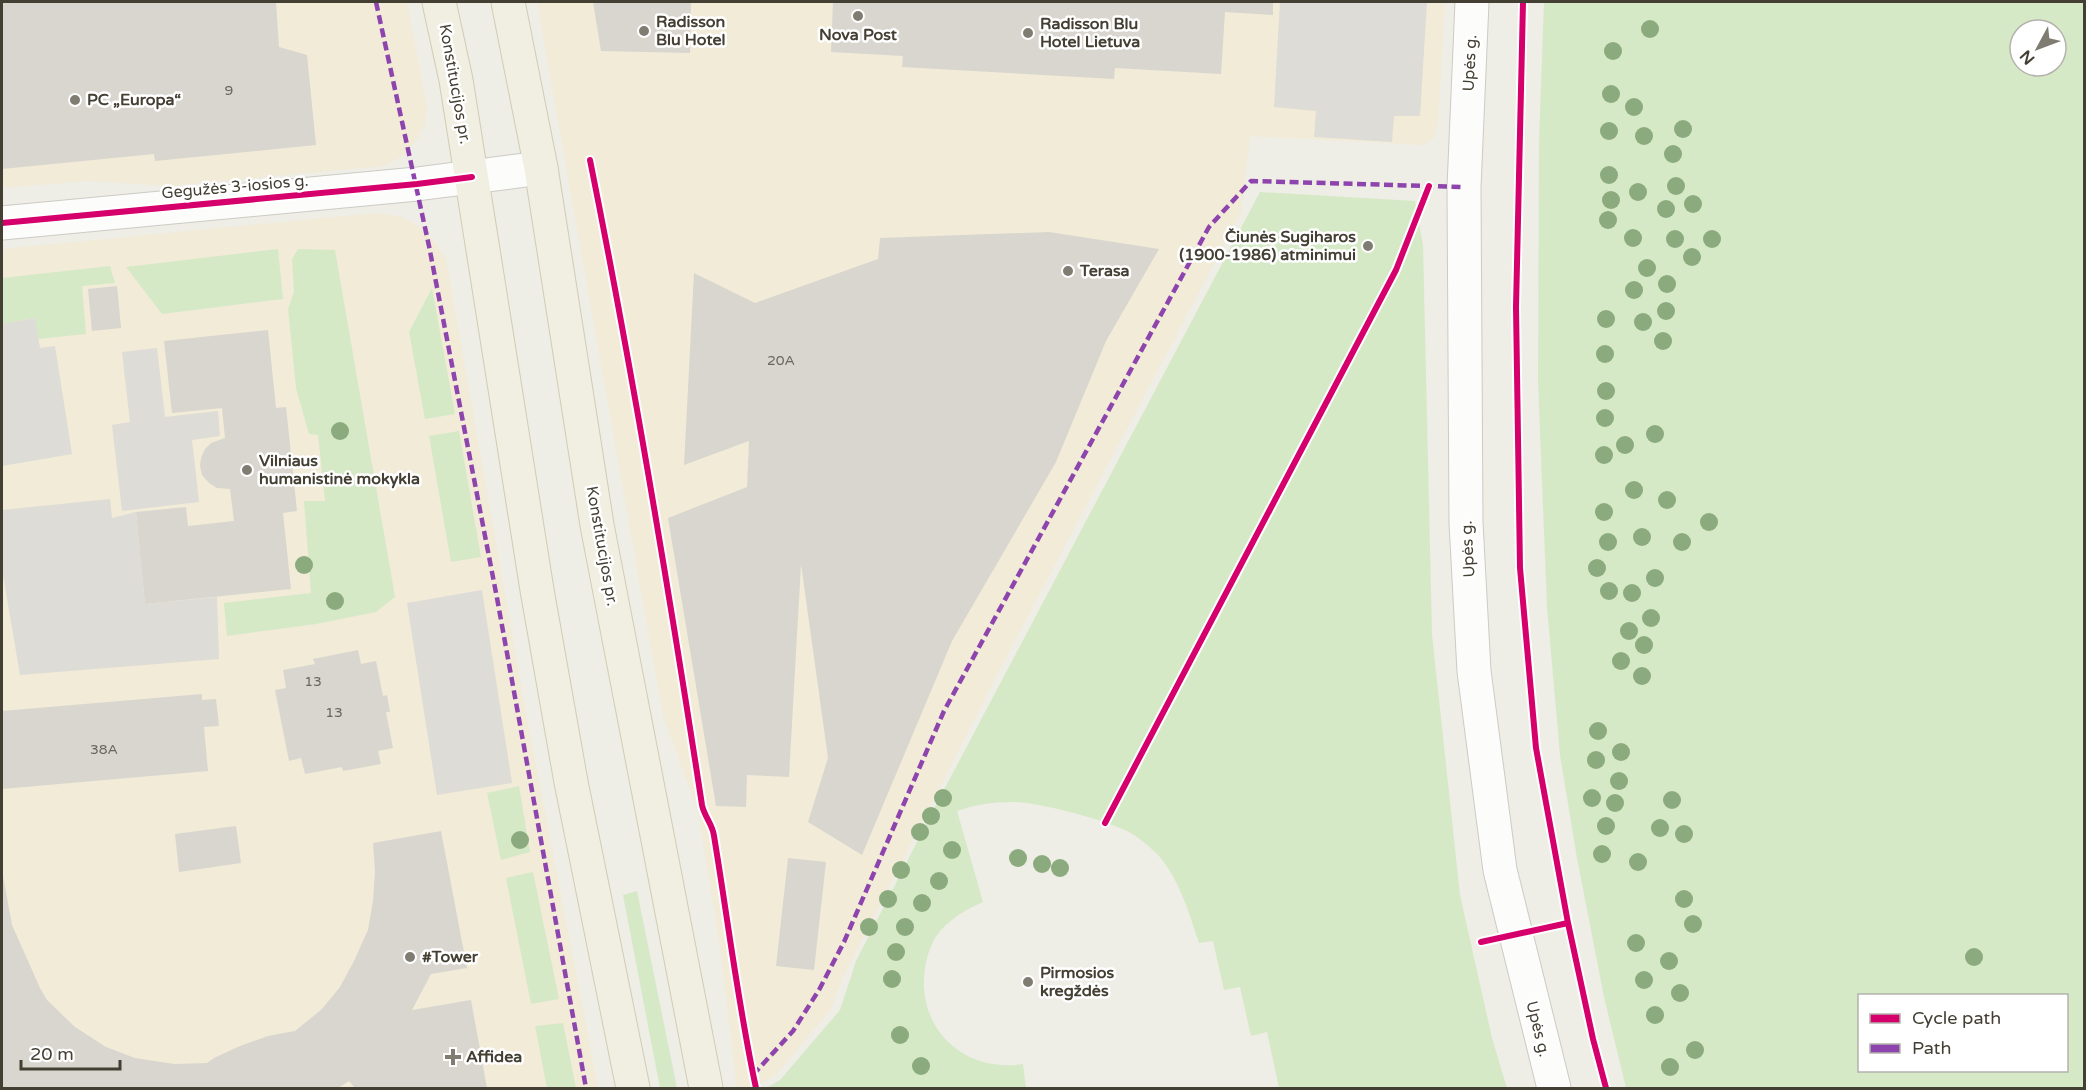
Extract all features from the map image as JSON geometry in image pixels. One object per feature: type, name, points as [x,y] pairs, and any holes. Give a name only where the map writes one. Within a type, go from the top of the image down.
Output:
[{"type":"main road","name":"Konstitucijos pr.","points":[[440,2],[456,80],[537,590],[571,782],[633,1089]]},
{"type":"main road","name":"Konstitucijos pr.","points":[[508,2],[542,168],[597,525],[706,1089]]},
{"type":"street","name":"Upės g.","points":[[1472,2],[1464,199],[1466,523],[1474,671],[1500,870],[1554,1089]]},
{"type":"street","name":"Gegužės 3-iosios g.","points":[[2,223],[417,184],[542,168]]},
{"type":"shaded area","points":[[2,2],[407,2],[427,106],[425,125],[415,143],[402,156],[384,166],[169,186],[87,181],[2,188]]},
{"type":"shaded area","points":[[537,2],[1445,2],[1438,122],[1433,139],[1423,145],[1250,136],[1241,213],[1012,646],[842,979],[831,1009],[775,1076],[753,1088],[737,1088],[719,940],[698,811],[663,716]]},
{"type":"shaded area","points":[[1280,2],[1427,2],[1420,116],[1394,116],[1392,142],[1314,137],[1316,111],[1274,107]]},
{"type":"shaded area","points":[[376,213],[399,216],[419,226],[434,241],[446,259],[527,719],[598,1088],[2,1088],[2,249]]},
{"type":"shaded area","points":[[35,318],[40,348],[55,346],[72,454],[2,466],[2,324]]},
{"type":"shaded area","points":[[157,348],[165,417],[218,411],[220,436],[192,440],[199,502],[122,511],[112,425],[130,422],[122,352]]},
{"type":"shaded area","points":[[110,499],[112,518],[136,512],[145,604],[217,597],[219,659],[20,675],[2,569],[2,510]]},
{"type":"shaded area","points":[[482,590],[512,783],[437,795],[407,603]]},
{"type":"green space","points":[[1544,2],[2084,2],[2084,1088],[1626,1088],[1604,997],[1560,755],[1547,607],[1538,382],[1539,142]]},
{"type":"green space","points":[[1260,192],[1415,201],[1423,245],[1432,634],[1460,895],[1492,1038],[1507,1088],[1279,1088],[1267,1032],[1251,1036],[1240,987],[1224,990],[1213,941],[1199,943],[1173,876],[1159,856],[1134,835],[1110,824],[1055,809],[1011,802],[983,804],[957,811],[983,902],[955,917],[938,934],[927,958],[924,990],[928,1010],[936,1027],[948,1042],[963,1053],[981,1061],[1001,1065],[1023,1064],[1026,1088],[766,1088],[780,1080],[840,1010],[856,961],[938,801]]},
{"type":"green space","points":[[278,249],[283,299],[162,314],[126,267]]},
{"type":"green space","points":[[298,249],[335,250],[395,597],[376,612],[316,624],[227,636],[224,603],[311,593],[304,501],[325,501],[318,435],[309,434],[296,388],[288,309],[294,292],[292,259]]},
{"type":"green space","points":[[110,266],[115,283],[82,286],[86,334],[38,339],[35,318],[2,324],[2,278]]},
{"type":"green space","points":[[432,288],[455,414],[425,419],[409,332]]},
{"type":"green space","points":[[459,431],[481,557],[451,562],[429,436]]},
{"type":"green space","points":[[519,786],[530,852],[501,860],[487,793]]},
{"type":"green space","points":[[533,872],[559,999],[531,1004],[506,878]]},
{"type":"green space","points":[[637,891],[677,1088],[660,1088],[623,895]]},
{"type":"green space","points":[[563,1023],[576,1088],[547,1088],[535,1026]]},
{"type":"building","points":[[2,2],[276,2],[279,47],[307,55],[316,145],[155,161],[154,154],[2,169]]},
{"type":"building","name":"Radisson Blu Hotel","points":[[593,2],[691,2],[690,53],[601,51]]},
{"type":"building","name":"Radisson Blu Hotel Lietuva","points":[[833,2],[1273,2],[1273,15],[1225,12],[1221,74],[1115,68],[1114,79],[902,67],[903,56],[831,52]]},
{"type":"building","points":[[1049,232],[1159,249],[1106,341],[1056,462],[952,641],[862,855],[808,822],[828,758],[801,564],[789,777],[747,775],[746,807],[716,806],[668,518],[747,487],[749,441],[684,465],[694,273],[755,303],[878,259],[880,238]]},
{"type":"building","points":[[117,286],[121,328],[92,331],[88,289]]},
{"type":"building","name":"Vilniaus humanistinė mokykla","points":[[268,330],[276,408],[286,407],[297,511],[283,513],[291,589],[145,604],[136,512],[186,507],[188,526],[234,521],[230,489],[217,488],[209,483],[202,475],[200,466],[205,449],[211,443],[225,438],[222,408],[172,413],[164,341]]},
{"type":"building","points":[[358,650],[361,664],[376,661],[383,696],[387,695],[390,712],[386,712],[393,748],[378,751],[381,764],[343,771],[342,767],[305,774],[301,758],[289,761],[275,690],[286,688],[283,670],[315,664],[313,659]]},
{"type":"building","points":[[202,694],[202,700],[216,699],[219,726],[204,727],[208,771],[2,789],[2,711]]},
{"type":"building","points":[[236,826],[241,863],[179,872],[175,834]]},
{"type":"building","name":"#Tower","points":[[441,831],[467,968],[431,974],[412,1010],[471,1000],[487,1088],[355,1088],[349,1081],[338,1088],[2,1088],[2,870],[12,925],[40,988],[47,1000],[75,1027],[106,1047],[135,1058],[174,1064],[207,1063],[240,1046],[268,1036],[295,1031],[321,1010],[340,987],[368,930],[375,871],[373,843]]},
{"type":"building","points":[[788,858],[826,862],[814,970],[776,966]]},
{"type":"marked path","points":[[376,2],[429,246],[497,598],[586,1088]]},
{"type":"marked path","points":[[753,1075],[793,1031],[819,990],[844,942],[944,711],[1209,227],[1251,181],[1464,187]]},
{"type":"cycle path","points":[[1523,2],[1516,307],[1520,568],[1536,748],[1568,923],[1606,1088]]},
{"type":"cycle path","points":[[590,160],[650,482],[702,805],[713,832],[738,994],[756,1088]]},
{"type":"cycle path","points":[[2,223],[472,177]]},
{"type":"cycle path","points":[[1105,823],[1396,270],[1429,186]]},
{"type":"cycle path","points":[[1481,942],[1568,923]]},
{"type":"place","name":"Nova Post","points":[[858,16]]},
{"type":"place","name":"Radisson Blu Hotel","points":[[644,31]]},
{"type":"place","name":"Radisson Blu Hotel Lietuva","points":[[1028,33]]},
{"type":"place","name":"PC „Europa“","points":[[75,100]]},
{"type":"place","name":"Čiunės Sugiharos (1900-1986) atminimui","points":[[1368,246]]},
{"type":"place","name":"Terasa","points":[[1068,271]]},
{"type":"place","name":"Vilniaus humanistinė mokykla","points":[[247,470]]},
{"type":"place","name":"#Tower","points":[[410,957]]},
{"type":"place","name":"Pirmosios kregždės","points":[[1028,982]]},
{"type":"place","name":"Affidea","points":[[453,1057]]}]
